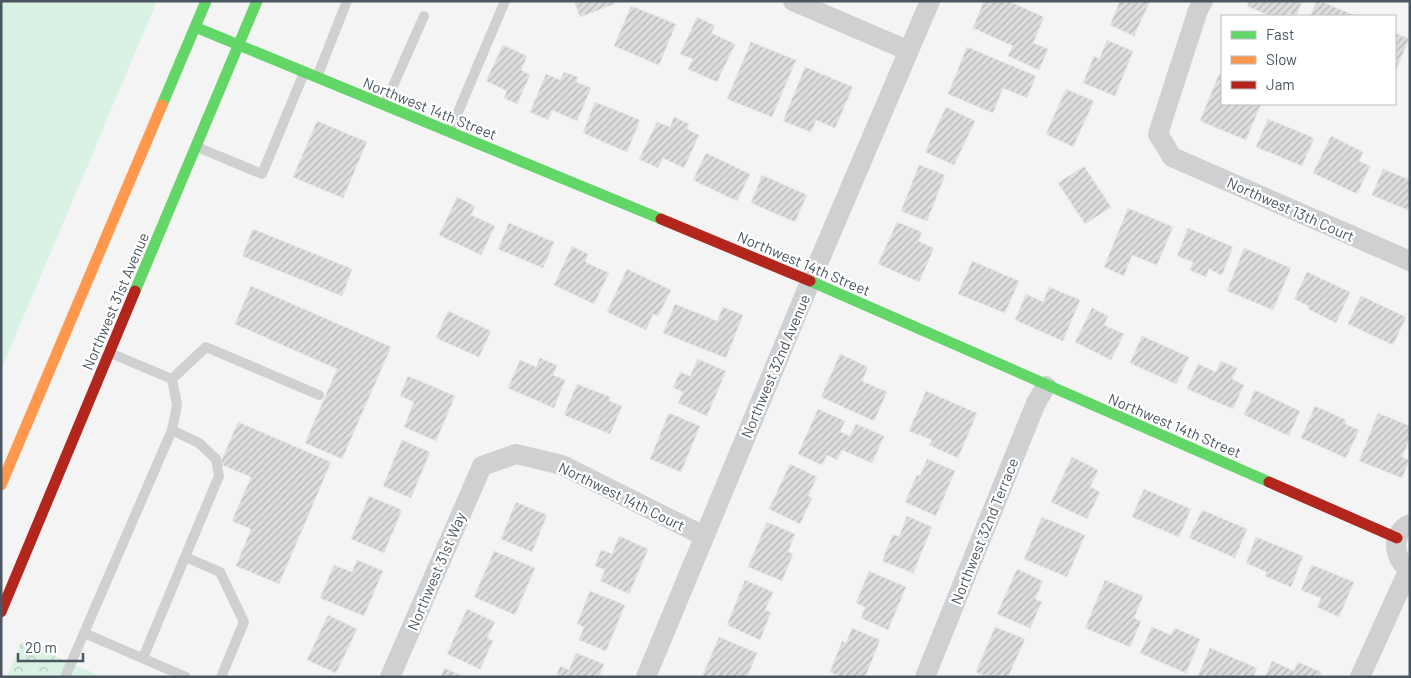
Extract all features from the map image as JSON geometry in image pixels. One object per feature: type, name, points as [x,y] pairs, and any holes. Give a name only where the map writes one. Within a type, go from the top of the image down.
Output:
[{"type":"street","points":[[1,485],[206,1]]},
{"type":"street","name":"Northwest 31st Avenue","points":[[1,612],[257,1]]},
{"type":"street","points":[[793,1],[909,51]]},
{"type":"street","name":"Northwest 32nd Avenue","points":[[646,677],[810,281],[930,1]]},
{"type":"street","name":"Northwest 13th Court","points":[[1203,1],[1198,10],[1158,134],[1172,157],[1410,261]]},
{"type":"street","name":"Northwest 14th Street","points":[[195,27],[810,281],[1046,386],[1403,531]]},
{"type":"street","name":"Northwest 32nd Terrace","points":[[925,677],[1036,403],[1046,386]]},
{"type":"street","name":"Northwest 14th Court","points":[[482,466],[516,454],[562,465],[704,536]]},
{"type":"street","name":"Northwest 31st Way","points":[[390,677],[482,466]]},
{"type":"street","points":[[1360,677],[1409,569],[1399,559],[1396,552],[1403,531]]},
{"type":"lane","points":[[317,78],[347,1]]},
{"type":"lane","points":[[450,132],[504,1]]},
{"type":"lane","points":[[385,105],[424,16]]},
{"type":"lane","points":[[196,147],[262,174],[304,72]]},
{"type":"lane","points":[[172,379],[206,346],[319,395]]},
{"type":"lane","points":[[109,353],[172,379]]},
{"type":"lane","points":[[65,677],[172,430],[177,405],[172,379]]},
{"type":"lane","points":[[143,658],[219,476],[216,459],[199,443],[172,430]]},
{"type":"lane","points":[[185,557],[220,572],[244,622],[221,677]]},
{"type":"lane","points":[[84,633],[186,677]]},
{"type":"green space","points":[[1,1],[157,1],[1,370]]},
{"type":"green space","points":[[21,642],[103,677],[7,677]]},
{"type":"building","points":[[574,1],[612,1],[614,4],[580,17]]},
{"type":"building","points":[[984,1],[1008,1],[1044,17],[1033,43],[1048,49],[1039,70],[1008,56],[1013,46],[973,28]]},
{"type":"building","points":[[1120,1],[1150,1],[1134,36],[1110,25]]},
{"type":"building","points":[[1249,1],[1302,1],[1296,15],[1288,13],[1287,15],[1268,15],[1247,6]]},
{"type":"building","points":[[1317,1],[1320,1],[1354,15],[1310,15]]},
{"type":"building","points":[[631,6],[676,24],[659,65],[614,46]]},
{"type":"building","points":[[697,17],[715,26],[711,33],[735,44],[717,82],[688,69],[693,59],[680,54]]},
{"type":"building","points":[[1396,33],[1409,39],[1396,70]]},
{"type":"building","points":[[1107,40],[1133,51],[1115,96],[1083,83],[1094,56],[1099,59]]},
{"type":"building","points":[[751,42],[796,60],[772,117],[727,99]]},
{"type":"building","points":[[503,45],[527,56],[521,70],[530,75],[517,104],[504,98],[507,91],[486,81]]},
{"type":"building","points":[[967,47],[1036,76],[1027,98],[1003,88],[993,113],[948,94]]},
{"type":"building","points":[[805,67],[853,87],[835,128],[816,120],[811,132],[783,121]]},
{"type":"building","points":[[564,72],[578,77],[576,82],[591,88],[577,121],[552,110],[548,120],[530,112],[546,74],[560,80]]},
{"type":"building","points":[[1219,74],[1221,75],[1221,105],[1261,105],[1246,140],[1200,121]]},
{"type":"building","points":[[1066,89],[1094,101],[1073,147],[1046,134]]},
{"type":"building","points":[[595,102],[640,120],[627,152],[583,133]]},
{"type":"building","points":[[946,107],[975,121],[954,165],[925,152]]},
{"type":"building","points":[[674,117],[689,124],[687,129],[699,135],[684,168],[663,158],[658,168],[639,159],[657,122],[670,127]]},
{"type":"building","points":[[1268,119],[1314,138],[1302,166],[1256,147]]},
{"type":"building","points":[[317,121],[367,142],[343,198],[293,177]]},
{"type":"building","points":[[1331,136],[1363,152],[1359,161],[1370,166],[1357,194],[1313,173]]},
{"type":"building","points":[[706,153],[750,174],[737,201],[693,180]]},
{"type":"building","points":[[919,165],[945,175],[927,221],[901,211]]},
{"type":"building","points":[[1084,166],[1111,207],[1085,224],[1058,183]]},
{"type":"building","points":[[1383,169],[1410,180],[1410,211],[1372,195]]},
{"type":"building","points":[[762,175],[807,195],[795,222],[751,203]]},
{"type":"building","points":[[457,197],[475,206],[471,215],[495,226],[481,255],[439,235]]},
{"type":"building","points":[[1128,208],[1173,227],[1157,265],[1132,255],[1124,276],[1104,267]]},
{"type":"building","points":[[897,222],[922,232],[918,241],[934,248],[919,282],[878,264]]},
{"type":"building","points":[[509,223],[554,242],[543,268],[498,249]]},
{"type":"building","points":[[1188,228],[1233,247],[1222,275],[1209,269],[1206,277],[1190,270],[1193,262],[1177,256]]},
{"type":"building","points":[[253,229],[352,269],[342,296],[242,256]]},
{"type":"building","points":[[572,246],[588,254],[585,262],[609,273],[594,304],[554,285]]},
{"type":"building","points":[[1244,248],[1291,268],[1273,310],[1227,291]]},
{"type":"building","points":[[972,261],[1019,281],[1005,313],[958,294]]},
{"type":"building","points":[[627,269],[671,290],[658,316],[653,314],[646,330],[607,312]]},
{"type":"building","points":[[1307,272],[1350,292],[1336,323],[1308,309],[1309,306],[1294,299]]},
{"type":"building","points":[[251,286],[391,347],[342,459],[305,443],[337,369],[235,324]]},
{"type":"building","points":[[1049,287],[1080,300],[1063,341],[1015,320],[1026,294],[1043,302]]},
{"type":"building","points":[[1361,296],[1406,317],[1393,345],[1348,324]]},
{"type":"building","points":[[675,304],[717,321],[723,307],[743,315],[726,358],[663,333]]},
{"type":"building","points":[[1092,308],[1108,316],[1104,325],[1124,334],[1111,360],[1075,342]]},
{"type":"building","points":[[448,311],[491,331],[479,357],[436,338]]},
{"type":"building","points":[[1142,336],[1189,357],[1176,384],[1130,363]]},
{"type":"building","points":[[840,354],[868,367],[862,381],[887,392],[874,421],[821,397]]},
{"type":"building","points":[[540,358],[557,365],[553,375],[565,380],[554,408],[508,388],[520,360],[536,367]]},
{"type":"building","points":[[698,359],[726,371],[707,416],[678,403],[683,392],[673,388],[680,372],[690,376]]},
{"type":"building","points":[[1221,361],[1237,368],[1232,379],[1244,385],[1233,409],[1187,389],[1198,364],[1216,372]]},
{"type":"building","points":[[408,376],[455,396],[436,441],[404,427],[414,402],[400,396]]},
{"type":"building","points":[[577,384],[610,397],[609,401],[622,406],[610,434],[564,415]]},
{"type":"building","points":[[1255,390],[1300,411],[1289,436],[1244,415]]},
{"type":"building","points":[[926,391],[977,413],[958,458],[929,445],[932,440],[909,431]]},
{"type":"building","points":[[1315,406],[1346,420],[1345,424],[1359,430],[1346,458],[1301,438]]},
{"type":"building","points":[[818,409],[845,421],[840,432],[850,436],[856,424],[884,436],[872,463],[842,450],[837,460],[827,455],[822,465],[798,454]]},
{"type":"building","points":[[669,413],[700,426],[681,472],[650,459]]},
{"type":"building","points":[[1378,413],[1410,426],[1410,438],[1402,457],[1409,460],[1402,478],[1359,461]]},
{"type":"building","points":[[238,422],[331,462],[279,584],[236,566],[251,529],[232,521],[251,477],[220,464]]},
{"type":"building","points":[[402,440],[430,452],[411,498],[383,486]]},
{"type":"building","points":[[1072,457],[1098,470],[1090,487],[1100,492],[1087,519],[1051,502]]},
{"type":"building","points":[[927,459],[955,471],[936,516],[905,502],[917,475],[920,476]]},
{"type":"building","points":[[790,464],[817,477],[808,496],[812,498],[800,524],[769,509]]},
{"type":"building","points":[[1144,489],[1191,509],[1179,537],[1132,517]]},
{"type":"building","points":[[369,496],[402,510],[384,553],[351,539]]},
{"type":"building","points":[[516,502],[547,515],[532,552],[501,539]]},
{"type":"building","points":[[1202,510],[1247,529],[1235,558],[1189,538]]},
{"type":"building","points":[[907,516],[932,527],[913,573],[882,561],[893,534],[899,537]]},
{"type":"building","points":[[1042,517],[1085,535],[1067,577],[1024,559]]},
{"type":"building","points":[[767,522],[795,534],[788,552],[793,554],[782,581],[748,567]]},
{"type":"building","points":[[619,536],[648,549],[629,594],[600,581],[605,570],[595,566],[601,550],[612,554]]},
{"type":"building","points":[[1256,537],[1303,556],[1291,587],[1265,576],[1267,572],[1246,563]]},
{"type":"building","points":[[494,551],[535,568],[515,615],[474,597]]},
{"type":"building","points":[[357,560],[383,571],[364,616],[320,598],[334,565],[352,572]]},
{"type":"building","points":[[1312,565],[1354,582],[1339,617],[1317,607],[1321,598],[1301,590]]},
{"type":"building","points":[[1017,569],[1043,581],[1035,599],[1042,602],[1030,628],[997,614]]},
{"type":"building","points":[[869,571],[906,587],[888,630],[861,618],[865,607],[856,603]]},
{"type":"building","points":[[745,580],[773,592],[765,610],[771,612],[760,640],[727,625]]},
{"type":"building","points":[[1105,580],[1143,596],[1134,618],[1141,621],[1130,647],[1085,628]]},
{"type":"building","points":[[590,591],[625,605],[606,651],[579,640],[584,627],[577,624]]},
{"type":"building","points":[[467,609],[495,622],[487,638],[493,641],[480,669],[447,654]]},
{"type":"building","points":[[328,615],[357,629],[336,673],[307,660]]},
{"type":"building","points":[[995,627],[1025,639],[1008,677],[988,677],[976,672]]},
{"type":"building","points":[[1152,627],[1171,635],[1175,628],[1200,639],[1186,673],[1140,653]]},
{"type":"building","points":[[852,628],[880,640],[865,677],[841,677],[830,672],[842,641],[846,643]]},
{"type":"building","points":[[719,637],[757,653],[747,677],[702,677]]},
{"type":"building","points":[[1210,648],[1257,668],[1253,677],[1198,676]]},
{"type":"building","points":[[576,653],[604,664],[599,677],[556,677],[560,666],[569,670]]},
{"type":"building","points":[[1272,661],[1294,671],[1298,662],[1321,672],[1319,677],[1265,677]]},
{"type":"building","points":[[444,668],[465,677],[441,677]]},
{"type":"traffic: fast","points":[[162,105],[206,1]]},
{"type":"traffic: fast","points":[[135,291],[257,1]]},
{"type":"traffic: fast","points":[[195,27],[661,219]]},
{"type":"traffic: fast","points":[[810,281],[1269,482]]},
{"type":"traffic: slow","points":[[1,485],[162,105]]},
{"type":"traffic: jam","points":[[661,219],[810,281]]},
{"type":"traffic: jam","points":[[1,612],[135,291]]},
{"type":"traffic: jam","points":[[1269,482],[1397,538]]}]
